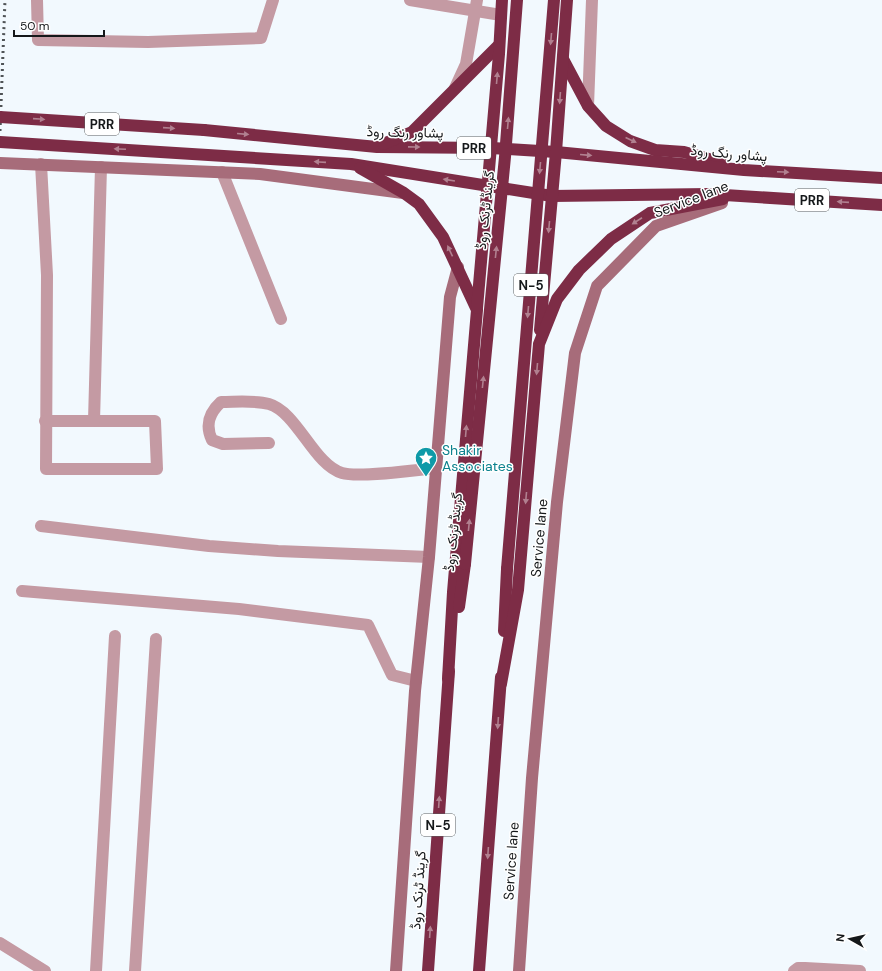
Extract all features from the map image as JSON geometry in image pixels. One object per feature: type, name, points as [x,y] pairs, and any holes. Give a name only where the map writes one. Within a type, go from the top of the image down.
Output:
[{"type":"highway","points":[[448,679],[453,586],[487,186],[492,148],[502,0]]},
{"type":"highway","name":"گرینڈ ٹرنک روڈ","points":[[428,971],[448,679],[466,564],[504,164],[517,0]]},
{"type":"highway","name":"N-5","points":[[479,971],[501,684],[507,569],[554,0]]},
{"type":"highway","points":[[501,684],[518,590],[556,152],[567,0]]},
{"type":"highway","points":[[377,147],[412,132],[498,46]]},
{"type":"highway","points":[[563,59],[588,106],[606,126],[630,141],[655,150],[684,152],[707,157],[744,170]]},
{"type":"highway","name":"پشاور رنگ روڈ","points":[[0,117],[204,130],[377,147],[492,148],[556,152],[744,170],[882,178]]},
{"type":"highway","name":"PRR","points":[[0,142],[201,153],[351,164],[552,196],[710,194],[882,205]]},
{"type":"highway","points":[[351,164],[404,193],[419,204],[443,237],[477,310]]},
{"type":"highway","points":[[539,344],[557,299],[580,270],[611,239],[650,213],[742,196]]},
{"type":"street","points":[[37,0],[38,40],[148,42],[261,38],[273,0]]},
{"type":"street","points":[[410,0],[476,5],[501,15]]},
{"type":"street","points":[[588,106],[592,0]]},
{"type":"street","points":[[453,92],[466,64],[476,5]]},
{"type":"street","points":[[3,163],[260,174],[404,193]]},
{"type":"street","points":[[41,164],[47,275],[45,421],[46,469],[157,469],[155,421],[45,421]]},
{"type":"street","points":[[94,421],[101,167]]},
{"type":"street","points":[[222,172],[281,319]]},
{"type":"street","name":"Service lane","points":[[519,971],[533,770],[557,502],[574,353],[597,286],[656,226],[742,196]]},
{"type":"street","points":[[396,971],[416,680],[429,557],[450,297],[458,267]]},
{"type":"street","points":[[269,443],[223,444],[212,440],[208,431],[209,420],[213,409],[220,402],[270,404],[284,414],[324,461],[341,473],[360,474],[436,468]]},
{"type":"street","points":[[40,526],[209,546],[278,551],[429,557]]},
{"type":"street","points":[[22,591],[239,609],[368,625],[392,675],[416,680]]},
{"type":"street","points":[[96,971],[115,636]]},
{"type":"street","points":[[135,971],[156,639]]},
{"type":"street","points":[[0,943],[45,971]]},
{"type":"street","points":[[794,971],[798,968],[860,971]]},
{"type":"railway","points":[[0,131],[5,0]]},
{"type":"place","name":"Shakir Associates","points":[[426,478]]}]
